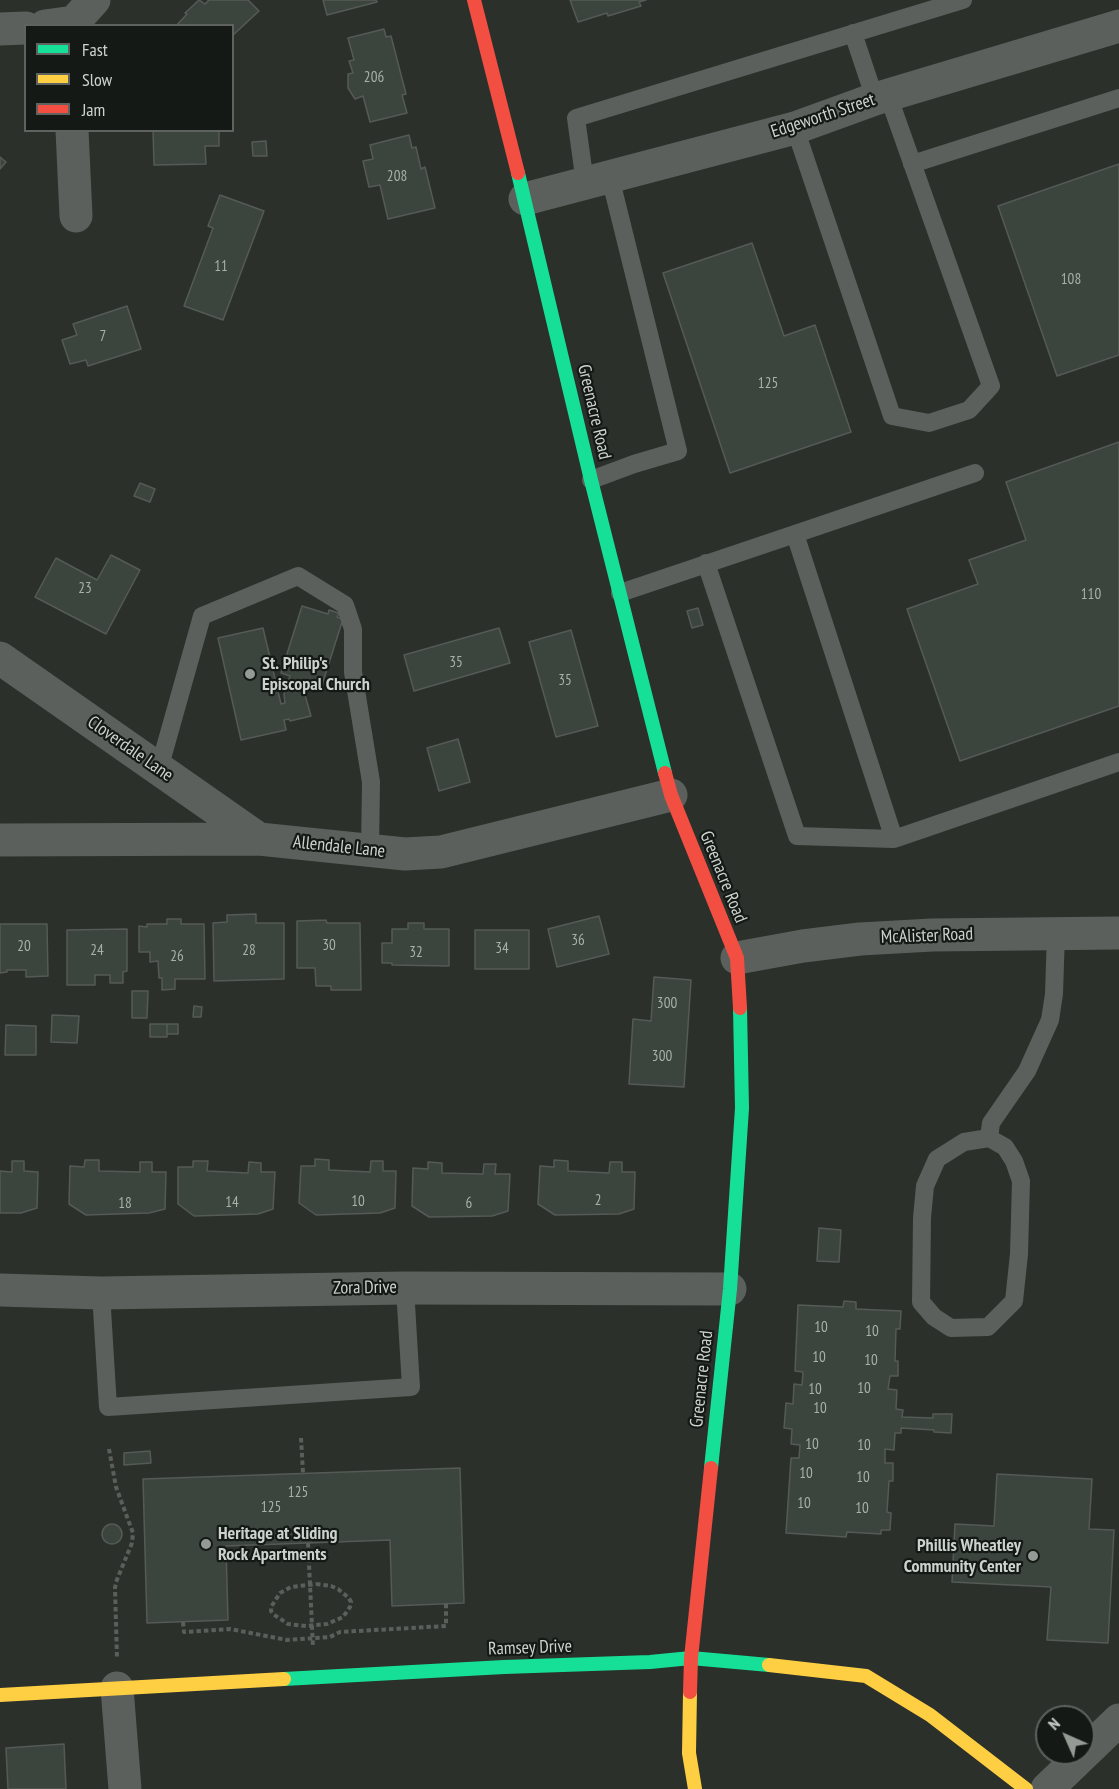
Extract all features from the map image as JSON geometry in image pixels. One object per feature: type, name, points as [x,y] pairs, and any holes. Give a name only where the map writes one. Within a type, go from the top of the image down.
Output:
[{"type":"street","name":"Greenacre Road","points":[[474,0],[525,199],[591,480],[671,795],[737,958],[742,1108],[730,1289],[691,1658],[689,1753],[695,1789]]},
{"type":"street","name":"Edgeworth Street","points":[[525,199],[795,128],[881,97],[1119,26]]},
{"type":"street","points":[[0,29],[24,28]]},
{"type":"street","points":[[72,132],[76,216]]},
{"type":"street","name":"Cloverdale Lane","points":[[0,658],[259,839]]},
{"type":"street","name":"Allendale Lane","points":[[0,840],[259,839],[405,854],[441,852],[671,795]]},
{"type":"street","name":"McAlister Road","points":[[737,958],[803,946],[932,934],[1119,933]]},
{"type":"street","name":"Zora Drive","points":[[0,1290],[101,1293],[405,1288],[730,1289]]},
{"type":"street","name":"Ramsey Drive","points":[[0,1695],[117,1674],[504,1667],[651,1662],[691,1658],[737,1660],[866,1676],[930,1715],[1026,1789]]},
{"type":"street","points":[[117,1674],[125,1789]]},
{"type":"street","points":[[1047,1789],[1119,1720]]},
{"type":"lane","points":[[591,480],[678,451],[597,180],[576,118],[963,0]]},
{"type":"lane","points":[[795,128],[892,416],[929,423],[969,410],[991,386],[912,164],[853,33]]},
{"type":"lane","points":[[912,164],[1119,98]]},
{"type":"lane","points":[[620,593],[975,473]]},
{"type":"lane","points":[[795,534],[894,839]]},
{"type":"lane","points":[[706,563],[797,836],[894,839],[1118,765]]},
{"type":"lane","points":[[159,769],[202,616],[298,576],[345,605],[353,628],[353,672],[371,782],[370,850]]},
{"type":"lane","points":[[989,1138],[991,1123],[1027,1071],[1050,1020],[1054,994],[1056,933]]},
{"type":"lane","points":[[989,1138],[1005,1147],[1014,1161],[1021,1181],[1019,1254],[1014,1301],[988,1327],[951,1328],[934,1317],[921,1302],[922,1218],[925,1186],[937,1159],[964,1142],[989,1138]]},
{"type":"lane","points":[[101,1293],[108,1407],[411,1387],[405,1288]]},
{"type":"path","points":[[301,1438],[303,1473]]},
{"type":"path","points":[[110,1449],[116,1487],[133,1533],[132,1543],[115,1588],[117,1674]]},
{"type":"path","points":[[308,1543],[313,1648]]},
{"type":"path","points":[[310,1584],[331,1586],[344,1593],[351,1602],[343,1617],[327,1624],[312,1626],[288,1624],[277,1618],[271,1611],[271,1606],[280,1593],[291,1587],[310,1584]]},
{"type":"path","points":[[183,1622],[184,1632],[230,1629],[287,1640],[330,1637],[340,1632],[446,1626],[446,1604]]},
{"type":"path","points":[[357,1632],[358,1639]]},
{"type":"building","points":[[199,0],[205,4],[209,0],[248,0],[259,11],[234,34],[234,24],[178,24],[187,14],[185,13]]},
{"type":"building","points":[[323,0],[376,0],[377,2],[327,15]]},
{"type":"building","points":[[570,0],[646,0],[639,2],[641,6],[578,22]]},
{"type":"building","points":[[384,29],[386,37],[391,36],[406,94],[402,95],[407,113],[370,122],[363,96],[355,99],[348,88],[348,74],[353,73],[349,61],[354,60],[348,38]]},
{"type":"building","points":[[153,132],[219,132],[219,146],[205,146],[206,164],[154,165]]},
{"type":"building","points":[[409,135],[412,148],[416,147],[421,169],[425,167],[435,208],[388,219],[380,185],[369,187],[363,161],[373,159],[370,145]]},
{"type":"building","points":[[266,141],[267,156],[253,156],[252,142]]},
{"type":"building","points":[[0,157],[6,162],[0,169]]},
{"type":"building","points":[[1119,164],[1119,355],[1057,376],[998,206]]},
{"type":"building","points":[[220,195],[264,211],[223,320],[184,306],[213,228],[208,226]]},
{"type":"building","points":[[752,243],[784,336],[815,325],[851,432],[730,473],[663,273]]},
{"type":"building","points":[[127,306],[141,349],[88,366],[86,360],[70,364],[62,340],[77,335],[73,324]]},
{"type":"building","points":[[1119,442],[1119,706],[960,761],[907,609],[978,584],[969,560],[1026,540],[1006,482]]},
{"type":"building","points":[[140,483],[155,489],[150,502],[134,496]]},
{"type":"building","points":[[111,555],[140,570],[106,634],[35,597],[56,558],[97,580]]},
{"type":"building","name":"St. Philip's Episcopal Church","points":[[302,606],[328,614],[329,610],[339,613],[337,617],[343,619],[322,685],[309,681],[305,695],[311,716],[290,721],[289,719],[284,720],[286,730],[241,740],[218,638],[263,628],[281,704],[285,703],[284,694],[290,676],[281,673]]},
{"type":"building","points":[[698,608],[703,625],[692,628],[687,611]]},
{"type":"building","points":[[499,628],[510,663],[414,691],[404,655]]},
{"type":"building","points":[[571,630],[598,726],[556,737],[529,642]]},
{"type":"building","points":[[458,739],[470,782],[439,791],[427,748]]},
{"type":"building","points":[[256,914],[256,923],[284,923],[284,979],[214,981],[213,923],[227,922],[227,915]]},
{"type":"building","points":[[599,916],[609,954],[557,967],[548,929]]},
{"type":"building","points":[[167,919],[181,919],[181,924],[204,924],[205,979],[175,979],[175,989],[162,990],[158,961],[150,962],[150,952],[139,952],[139,926],[167,924]]},
{"type":"building","points":[[326,920],[327,923],[360,923],[361,990],[331,990],[331,986],[316,986],[315,968],[297,968],[297,921]]},
{"type":"building","points":[[408,923],[424,923],[424,929],[449,929],[449,966],[382,963],[382,943],[392,943],[392,929],[408,929]]},
{"type":"building","points":[[0,924],[47,924],[48,976],[26,977],[26,970],[7,970],[7,972],[0,973]]},
{"type":"building","points":[[127,929],[127,971],[123,972],[123,983],[110,983],[110,975],[95,975],[95,985],[67,985],[67,930]]},
{"type":"building","points":[[475,930],[529,930],[529,969],[475,969]]},
{"type":"building","points":[[654,977],[691,980],[684,1087],[629,1084],[633,1019],[651,1021]]},
{"type":"building","points":[[132,991],[148,991],[147,1018],[132,1018]]},
{"type":"building","points":[[194,1006],[202,1007],[201,1017],[193,1017]]},
{"type":"building","points":[[52,1015],[79,1016],[77,1043],[51,1042]]},
{"type":"building","points":[[150,1024],[167,1024],[167,1037],[150,1037]]},
{"type":"building","points":[[167,1024],[178,1024],[178,1034],[167,1034]]},
{"type":"building","points":[[6,1025],[36,1026],[36,1055],[5,1055]]},
{"type":"building","points":[[315,1159],[329,1160],[329,1170],[370,1172],[371,1161],[383,1161],[383,1171],[396,1171],[395,1208],[380,1213],[316,1215],[299,1203],[301,1166],[315,1166]]},
{"type":"building","points":[[85,1160],[99,1160],[99,1171],[140,1172],[140,1162],[152,1162],[152,1172],[166,1172],[165,1209],[149,1213],[86,1215],[69,1204],[70,1166],[84,1167]]},
{"type":"building","points":[[554,1160],[568,1161],[568,1171],[609,1173],[610,1162],[622,1162],[622,1172],[635,1172],[634,1209],[619,1214],[555,1215],[538,1204],[540,1166],[554,1167]]},
{"type":"building","points":[[12,1161],[24,1161],[24,1171],[38,1172],[37,1208],[21,1213],[0,1213],[0,1171],[12,1172]]},
{"type":"building","points":[[193,1161],[208,1161],[207,1171],[248,1173],[249,1162],[261,1163],[261,1172],[275,1172],[273,1209],[258,1214],[194,1216],[178,1204],[178,1167],[193,1167]]},
{"type":"building","points":[[428,1162],[442,1163],[442,1173],[483,1174],[484,1164],[496,1164],[495,1174],[510,1174],[508,1211],[492,1216],[429,1217],[412,1206],[413,1168],[428,1169]]},
{"type":"building","points":[[819,1228],[841,1230],[839,1262],[817,1261]]},
{"type":"building","points":[[844,1301],[856,1302],[856,1309],[901,1311],[900,1329],[896,1329],[895,1361],[898,1361],[898,1376],[890,1376],[888,1389],[897,1390],[896,1409],[903,1410],[902,1417],[933,1418],[933,1414],[952,1414],[951,1433],[901,1428],[901,1433],[895,1433],[894,1450],[885,1449],[885,1463],[893,1463],[893,1481],[889,1481],[887,1512],[891,1513],[890,1530],[881,1530],[881,1534],[847,1532],[846,1537],[786,1533],[791,1458],[799,1458],[800,1445],[791,1444],[792,1429],[784,1428],[786,1403],[793,1404],[794,1384],[802,1385],[803,1372],[795,1371],[798,1305],[843,1307]]},
{"type":"building","points":[[150,1451],[151,1463],[124,1465],[124,1453]]},
{"type":"building","name":"Heritage at Sliding Rock Apartments","points":[[460,1468],[464,1603],[392,1606],[390,1540],[226,1546],[228,1620],[147,1623],[143,1479]]},
{"type":"building","name":"Phillis Wheatley Community Center","points":[[997,1474],[1092,1479],[1089,1529],[1114,1530],[1108,1643],[1047,1640],[1051,1587],[952,1582],[955,1524],[994,1526]]},
{"type":"building","points":[[112,1524],[119,1527],[122,1534],[119,1541],[112,1544],[105,1541],[102,1534],[105,1527]]},
{"type":"building","points":[[64,1744],[66,1789],[8,1789],[6,1748]]},
{"type":"traffic: fast","points":[[518,173],[591,480],[665,773]]},
{"type":"traffic: fast","points":[[711,1468],[730,1289],[742,1108],[740,1008]]},
{"type":"traffic: fast","points":[[284,1679],[650,1662],[691,1658],[769,1665]]},
{"type":"traffic: slow","points":[[769,1665],[866,1676],[930,1715],[1026,1789]]},
{"type":"traffic: slow","points":[[0,1695],[284,1679]]},
{"type":"traffic: slow","points":[[690,1692],[689,1753],[695,1789]]},
{"type":"traffic: jam","points":[[474,0],[518,173]]},
{"type":"traffic: jam","points":[[665,773],[671,795],[737,958],[740,1008]]},
{"type":"traffic: jam","points":[[690,1692],[691,1658],[711,1468]]},
{"type":"place","name":"St. Philip's Episcopal Church","points":[[250,674]]},
{"type":"place","name":"Heritage at Sliding Rock Apartments","points":[[206,1544]]},
{"type":"place","name":"Phillis Wheatley Community Center","points":[[1033,1556]]}]
